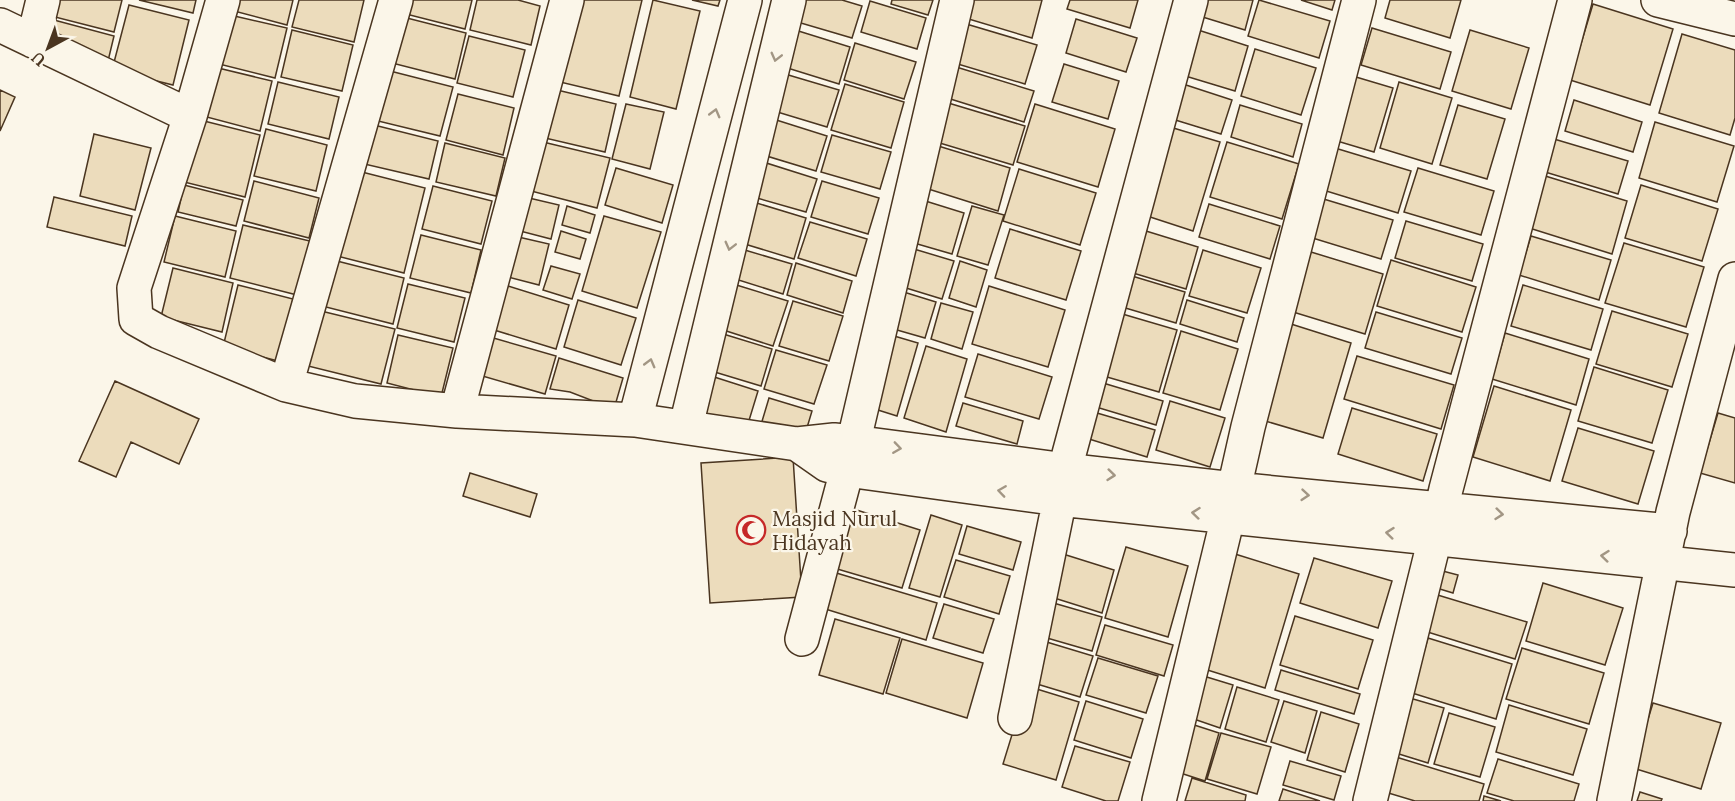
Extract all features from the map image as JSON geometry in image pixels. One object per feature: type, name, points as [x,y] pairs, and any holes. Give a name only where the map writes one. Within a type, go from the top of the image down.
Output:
[{"type":"street","points":[[33,41],[43,0]]},
{"type":"street","points":[[223,0],[190,116],[134,288],[136,319],[159,332],[286,385],[355,401],[457,411],[635,420],[686,426],[797,444],[827,465],[850,456],[1062,485],[1667,546],[1735,570]]},
{"type":"street","points":[[286,385],[396,0]]},
{"type":"street","points":[[457,411],[567,0]]},
{"type":"street","points":[[635,420],[744,0]]},
{"type":"street","points":[[686,426],[789,0]]},
{"type":"street","points":[[802,639],[850,456],[957,0]]},
{"type":"street","points":[[1015,718],[1062,485],[1191,0]]},
{"type":"street","points":[[1159,801],[1248,427],[1359,0]]},
{"type":"street","points":[[1370,801],[1446,489],[1575,0]]},
{"type":"street","points":[[1658,0],[1735,19]]},
{"type":"street","points":[[0,25],[190,116]]},
{"type":"street","points":[[703,157],[751,159]]},
{"type":"street","points":[[1614,801],[1673,512],[1735,279]]},
{"type":"building","points":[[59,0],[122,0],[114,32],[55,17]]},
{"type":"building","points":[[139,0],[196,0],[193,13]]},
{"type":"building","points":[[237,0],[293,0],[287,25],[234,11]]},
{"type":"building","points":[[299,0],[364,0],[354,42],[292,27]]},
{"type":"building","points":[[405,0],[472,0],[465,29],[402,13]]},
{"type":"building","points":[[477,0],[518,0],[540,6],[531,45],[470,30]]},
{"type":"building","points":[[579,0],[642,0],[619,96],[560,82]]},
{"type":"building","points":[[653,0],[700,11],[676,109],[630,97]]},
{"type":"building","points":[[692,0],[720,0],[718,6]]},
{"type":"building","points":[[800,0],[842,0],[862,6],[852,38],[794,21]]},
{"type":"building","points":[[892,0],[933,0],[928,15],[891,4]]},
{"type":"building","points":[[968,0],[1042,0],[1032,38],[962,17]]},
{"type":"building","points":[[1070,0],[1138,0],[1130,28],[1067,9]]},
{"type":"building","points":[[1201,0],[1253,0],[1245,30],[1196,15]]},
{"type":"building","points":[[1259,0],[1330,21],[1319,58],[1248,36]]},
{"type":"building","points":[[1301,0],[1335,0],[1332,10]]},
{"type":"building","points":[[1390,0],[1461,0],[1450,38],[1385,18]]},
{"type":"building","points":[[870,1],[926,18],[917,49],[861,32]]},
{"type":"building","points":[[1593,4],[1673,29],[1650,105],[1570,80]]},
{"type":"building","points":[[129,5],[189,20],[173,85],[112,70]]},
{"type":"building","points":[[230,15],[287,28],[275,78],[219,64]]},
{"type":"building","points":[[399,16],[466,33],[455,79],[388,62]]},
{"type":"building","points":[[1076,19],[1137,38],[1126,72],[1066,53]]},
{"type":"building","points":[[54,20],[114,36],[108,61],[47,46]]},
{"type":"building","points":[[963,23],[1037,45],[1025,84],[951,62]]},
{"type":"building","points":[[1372,28],[1451,52],[1440,89],[1361,65]]},
{"type":"building","points":[[792,29],[850,47],[839,84],[781,66]]},
{"type":"building","points":[[1195,29],[1248,46],[1235,91],[1182,75]]},
{"type":"building","points":[[292,30],[353,45],[342,91],[281,77]]},
{"type":"building","points":[[1470,30],[1529,48],[1511,109],[1452,91]]},
{"type":"building","points":[[1682,34],[1735,50],[1735,118],[1730,135],[1659,113]]},
{"type":"building","points":[[469,36],[525,50],[513,97],[457,83]]},
{"type":"building","points":[[855,43],[916,62],[904,99],[844,80]]},
{"type":"building","points":[[1255,49],[1316,68],[1301,115],[1241,96]]},
{"type":"building","points":[[1064,64],[1119,81],[1108,119],[1052,102]]},
{"type":"building","points":[[953,66],[1034,91],[1024,122],[944,97]]},
{"type":"building","points":[[214,67],[272,81],[260,131],[203,116]]},
{"type":"building","points":[[390,71],[453,87],[440,136],[378,121]]},
{"type":"building","points":[[785,74],[839,90],[827,127],[774,111]]},
{"type":"building","points":[[1356,77],[1393,88],[1374,152],[1337,141]]},
{"type":"building","points":[[278,82],[339,97],[329,139],[268,124]]},
{"type":"building","points":[[1399,82],[1452,98],[1432,164],[1380,148]]},
{"type":"building","points":[[845,84],[904,102],[891,148],[831,130]]},
{"type":"building","points":[[1183,84],[1232,100],[1221,134],[1172,119]]},
{"type":"building","points":[[0,90],[15,97],[0,131]]},
{"type":"building","points":[[557,90],[616,104],[605,152],[545,138]]},
{"type":"building","points":[[458,94],[514,108],[503,155],[446,140]]},
{"type":"building","points":[[1574,100],[1642,122],[1633,152],[1565,131]]},
{"type":"building","points":[[945,102],[1025,126],[1013,165],[933,141]]},
{"type":"building","points":[[626,104],[664,112],[650,169],[612,159]]},
{"type":"building","points":[[1035,104],[1115,129],[1098,187],[1017,162]]},
{"type":"building","points":[[1240,105],[1302,124],[1293,157],[1231,137]]},
{"type":"building","points":[[1458,105],[1505,119],[1487,179],[1440,165]]},
{"type":"building","points":[[770,118],[827,136],[816,171],[760,154]]},
{"type":"building","points":[[200,120],[260,135],[245,197],[184,182]]},
{"type":"building","points":[[1655,122],[1734,146],[1717,202],[1639,178]]},
{"type":"building","points":[[370,124],[438,141],[429,179],[360,163]]},
{"type":"building","points":[[1170,127],[1220,142],[1193,231],[1144,215]]},
{"type":"building","points":[[266,129],[327,145],[316,191],[254,176]]},
{"type":"building","points":[[94,134],[151,148],[135,210],[80,196]]},
{"type":"building","points":[[832,135],[891,152],[880,189],[821,172]]},
{"type":"building","points":[[1554,139],[1628,161],[1618,194],[1545,172]]},
{"type":"building","points":[[543,142],[610,158],[597,208],[531,191]]},
{"type":"building","points":[[1227,142],[1299,164],[1282,219],[1210,197]]},
{"type":"building","points":[[445,143],[505,158],[496,196],[436,182]]},
{"type":"building","points":[[935,145],[1010,168],[998,211],[922,187]]},
{"type":"building","points":[[1335,148],[1411,171],[1398,213],[1323,190]]},
{"type":"building","points":[[760,161],[817,179],[806,212],[750,196]]},
{"type":"building","points":[[616,168],[673,185],[662,223],[605,205]]},
{"type":"building","points":[[1418,168],[1494,191],[1481,235],[1404,212]]},
{"type":"building","points":[[1019,169],[1096,193],[1080,245],[1003,221]]},
{"type":"building","points":[[354,170],[425,188],[404,273],[333,255]]},
{"type":"building","points":[[1542,175],[1627,201],[1612,254],[1526,227]]},
{"type":"building","points":[[254,181],[319,198],[309,238],[244,221]]},
{"type":"building","points":[[822,181],[879,198],[868,234],[811,217]]},
{"type":"building","points":[[184,185],[243,200],[236,226],[178,212]]},
{"type":"building","points":[[1641,185],[1718,209],[1702,261],[1625,238]]},
{"type":"building","points":[[433,186],[492,201],[481,244],[422,229]]},
{"type":"building","points":[[54,197],[132,216],[125,246],[47,227]]},
{"type":"building","points":[[1317,197],[1393,220],[1381,259],[1306,236]]},
{"type":"building","points":[[529,198],[559,205],[551,239],[520,231]]},
{"type":"building","points":[[919,199],[964,213],[952,254],[907,241]]},
{"type":"building","points":[[750,201],[806,218],[794,259],[738,242]]},
{"type":"building","points":[[1209,204],[1280,226],[1270,259],[1199,237]]},
{"type":"building","points":[[567,206],[595,215],[590,233],[562,225]]},
{"type":"building","points":[[972,206],[1004,215],[988,265],[957,256]]},
{"type":"building","points":[[175,216],[236,231],[225,277],[164,262]]},
{"type":"building","points":[[604,216],[661,232],[637,308],[582,291]]},
{"type":"building","points":[[1406,221],[1483,244],[1472,281],[1395,258]]},
{"type":"building","points":[[810,222],[867,239],[856,276],[798,258]]},
{"type":"building","points":[[243,225],[314,242],[301,296],[230,278]]},
{"type":"building","points":[[1010,229],[1081,251],[1066,300],[995,278]]},
{"type":"building","points":[[561,231],[586,239],[580,259],[555,252]]},
{"type":"building","points":[[1146,231],[1198,247],[1186,289],[1133,273]]},
{"type":"building","points":[[421,235],[481,250],[471,293],[410,278]]},
{"type":"building","points":[[514,236],[549,244],[539,285],[504,276]]},
{"type":"building","points":[[1531,236],[1611,260],[1599,300],[1519,275]]},
{"type":"building","points":[[1624,243],[1704,267],[1686,327],[1605,303]]},
{"type":"building","points":[[904,246],[954,261],[942,299],[893,284]]},
{"type":"building","points":[[738,248],[792,264],[783,294],[729,277]]},
{"type":"building","points":[[1203,250],[1261,268],[1247,313],[1189,296]]},
{"type":"building","points":[[1311,252],[1383,274],[1365,334],[1293,312]]},
{"type":"building","points":[[333,260],[404,278],[393,324],[322,306]]},
{"type":"building","points":[[1391,260],[1476,287],[1462,332],[1377,306]]},
{"type":"building","points":[[960,261],[987,270],[976,307],[949,298]]},
{"type":"building","points":[[796,263],[852,281],[843,313],[787,295]]},
{"type":"building","points":[[551,266],[580,274],[572,299],[543,290]]},
{"type":"building","points":[[173,268],[233,283],[222,332],[161,317]]},
{"type":"building","points":[[1132,276],[1185,292],[1176,323],[1122,307]]},
{"type":"building","points":[[730,283],[788,301],[773,346],[717,328]]},
{"type":"building","points":[[408,284],[465,298],[454,342],[397,328]]},
{"type":"building","points":[[238,285],[293,299],[278,361],[223,347]]},
{"type":"building","points":[[1523,285],[1603,309],[1591,350],[1511,326]]},
{"type":"building","points":[[508,286],[569,305],[556,349],[494,330]]},
{"type":"building","points":[[989,286],[1065,310],[1048,367],[972,344]]},
{"type":"building","points":[[894,289],[936,302],[925,338],[883,326]]},
{"type":"building","points":[[578,300],[636,318],[621,365],[564,347]]},
{"type":"building","points":[[1187,300],[1244,318],[1237,342],[1180,324]]},
{"type":"building","points":[[793,301],[843,316],[829,361],[779,346]]},
{"type":"building","points":[[941,303],[973,312],[962,349],[931,339]]},
{"type":"building","points":[[321,311],[395,329],[381,384],[308,366]]},
{"type":"building","points":[[1612,311],[1688,334],[1672,387],[1596,364]]},
{"type":"building","points":[[1376,312],[1462,338],[1451,374],[1365,348]]},
{"type":"building","points":[[1119,313],[1177,330],[1159,392],[1100,375]]},
{"type":"building","points":[[1291,324],[1351,343],[1323,438],[1262,420]]},
{"type":"building","points":[[1181,331],[1238,349],[1220,410],[1163,393]]},
{"type":"building","points":[[720,333],[772,349],[761,386],[708,370]]},
{"type":"building","points":[[884,333],[918,343],[897,416],[862,405]]},
{"type":"building","points":[[1505,333],[1589,359],[1576,405],[1492,379]]},
{"type":"building","points":[[398,335],[453,348],[441,397],[387,383]]},
{"type":"building","points":[[490,337],[556,356],[545,394],[479,375]]},
{"type":"building","points":[[926,346],[967,359],[946,432],[904,418]]},
{"type":"building","points":[[776,350],[827,365],[814,404],[764,389]]},
{"type":"building","points":[[978,354],[1052,377],[1039,419],[965,397]]},
{"type":"building","points":[[1357,356],[1454,385],[1441,429],[1344,399]]},
{"type":"building","points":[[559,358],[623,378],[614,409],[570,392],[550,389]]},
{"type":"building","points":[[1594,367],[1668,390],[1652,443],[1578,421]]},
{"type":"building","points":[[708,375],[758,391],[747,427],[697,412]]},
{"type":"building","points":[[115,381],[199,419],[179,464],[131,442],[116,477],[79,461]]},
{"type":"building","points":[[1103,383],[1163,401],[1156,425],[1096,407]]},
{"type":"building","points":[[1494,386],[1571,410],[1550,481],[1473,457]]},
{"type":"building","points":[[769,398],[812,411],[803,441],[760,428]]},
{"type":"building","points":[[1170,401],[1225,418],[1210,467],[1156,450]]},
{"type":"building","points":[[963,403],[1023,421],[1017,444],[956,426]]},
{"type":"building","points":[[1352,408],[1437,434],[1423,481],[1338,454]]},
{"type":"building","points":[[1097,413],[1155,430],[1147,457],[1089,439]]},
{"type":"building","points":[[1718,413],[1735,418],[1735,483],[1700,473]]},
{"type":"building","points":[[1578,428],[1654,451],[1638,504],[1562,481]]},
{"type":"building","name":"Masjid Nurul Hidayah","points":[[793,457],[802,597],[710,603],[701,463]]},
{"type":"building","points":[[470,473],[537,494],[530,517],[463,496]]},
{"type":"building","points":[[844,506],[920,530],[902,588],[827,566]]},
{"type":"building","points":[[931,515],[962,525],[940,597],[909,588]]},
{"type":"building","points":[[967,526],[1021,542],[1013,570],[959,554]]},
{"type":"building","points":[[1126,547],[1188,566],[1168,637],[1105,618]]},
{"type":"building","points":[[1063,554],[1114,570],[1102,613],[1051,597]]},
{"type":"building","points":[[1235,554],[1299,574],[1265,688],[1201,668]]},
{"type":"building","points":[[1314,558],[1392,581],[1378,628],[1300,603]]},
{"type":"building","points":[[956,560],[1010,576],[999,614],[944,597]]},
{"type":"building","points":[[1435,569],[1458,575],[1453,593],[1430,586]]},
{"type":"building","points":[[833,572],[937,603],[926,640],[822,608]]},
{"type":"building","points":[[1543,583],[1623,608],[1605,665],[1526,641]]},
{"type":"building","points":[[1431,593],[1527,622],[1515,659],[1421,630]]},
{"type":"building","points":[[1050,602],[1102,617],[1092,651],[1040,636]]},
{"type":"building","points":[[944,604],[994,619],[983,653],[933,638]]},
{"type":"building","points":[[1295,616],[1373,640],[1358,689],[1280,665]]},
{"type":"building","points":[[835,619],[900,638],[883,694],[819,675]]},
{"type":"building","points":[[1105,625],[1173,645],[1164,676],[1096,655]]},
{"type":"building","points":[[1428,638],[1512,664],[1496,719],[1412,693]]},
{"type":"building","points":[[902,639],[983,663],[967,718],[886,693]]},
{"type":"building","points":[[1040,640],[1093,656],[1080,697],[1027,681]]},
{"type":"building","points":[[1522,648],[1604,673],[1589,724],[1506,699]]},
{"type":"building","points":[[1098,658],[1158,676],[1146,713],[1086,695]]},
{"type":"building","points":[[1281,670],[1360,694],[1354,714],[1275,690]]},
{"type":"building","points":[[1197,674],[1233,685],[1220,728],[1185,716]]},
{"type":"building","points":[[1027,686],[1079,702],[1056,780],[1003,764]]},
{"type":"building","points":[[1237,687],[1279,700],[1266,742],[1225,729]]},
{"type":"building","points":[[1403,696],[1444,708],[1428,763],[1386,750]]},
{"type":"building","points":[[1086,701],[1143,719],[1131,758],[1074,740]]},
{"type":"building","points":[[1284,701],[1317,711],[1305,753],[1271,742]]},
{"type":"building","points":[[1653,703],[1721,723],[1701,789],[1633,768]]},
{"type":"building","points":[[1509,705],[1587,729],[1573,775],[1496,752]]},
{"type":"building","points":[[1321,712],[1359,724],[1345,772],[1307,760]]},
{"type":"building","points":[[1449,713],[1495,727],[1480,777],[1434,764]]},
{"type":"building","points":[[1185,722],[1219,733],[1205,781],[1171,770]]},
{"type":"building","points":[[1221,733],[1271,747],[1257,794],[1207,779]]},
{"type":"building","points":[[1075,746],[1130,762],[1118,801],[1106,801],[1062,787]]},
{"type":"building","points":[[1396,757],[1484,784],[1479,801],[1415,801],[1385,792]]},
{"type":"building","points":[[1498,759],[1579,784],[1574,801],[1514,801],[1487,793]]},
{"type":"building","points":[[1290,761],[1341,776],[1334,800],[1283,785]]},
{"type":"building","points":[[1192,778],[1246,795],[1245,801],[1185,801]]},
{"type":"building","points":[[1283,789],[1320,801],[1279,801]]},
{"type":"building","points":[[1640,792],[1662,799],[1661,801],[1637,801]]},
{"type":"building","points":[[1484,796],[1501,801],[1483,801]]},
{"type":"place","name":"Masjid Nurul Hidayah","points":[[751,530]]}]
